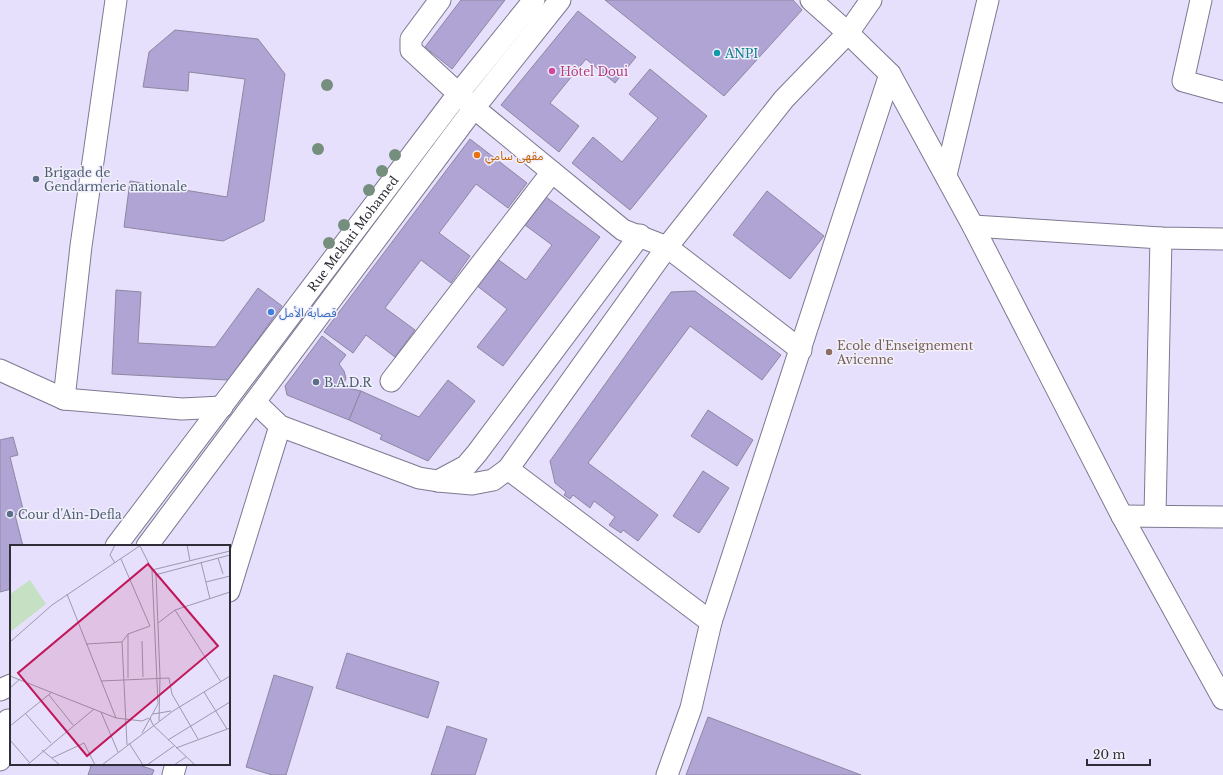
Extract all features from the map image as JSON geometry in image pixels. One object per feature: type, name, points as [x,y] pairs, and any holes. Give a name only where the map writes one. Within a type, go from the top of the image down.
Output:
[{"type":"street","points":[[64,399],[80,246],[116,0]]},
{"type":"street","points":[[440,0],[411,39],[411,50],[474,108],[623,230],[640,235],[667,248],[801,350]]},
{"type":"street","name":"Rue Meklati Mohamed","points":[[117,545],[458,94],[534,0]]},
{"type":"street","name":"Rue Meklati Mohamed","points":[[148,545],[474,108],[560,0]]},
{"type":"street","points":[[810,0],[848,33],[890,74],[973,226],[1122,516],[1223,699]]},
{"type":"street","points":[[255,402],[280,426],[419,478],[472,484],[493,480],[508,469],[667,248],[784,99],[848,33],[871,0]]},
{"type":"street","points":[[946,175],[988,0]]},
{"type":"street","points":[[1201,0],[1183,81],[1223,92]]},
{"type":"street","points":[[667,775],[691,708],[711,622],[890,74]]},
{"type":"street","points":[[391,381],[552,172]]},
{"type":"street","points":[[973,226],[1161,238],[1223,239]]},
{"type":"street","points":[[438,481],[466,466],[477,453],[640,235]]},
{"type":"street","points":[[1155,515],[1161,238]]},
{"type":"street","points":[[0,370],[64,399],[182,409],[222,407]]},
{"type":"street","points":[[230,588],[280,426]]},
{"type":"street","points":[[508,469],[711,622]]},
{"type":"street","points":[[1122,516],[1155,515],[1223,517]]},
{"type":"street","points":[[0,760],[4,718]]},
{"type":"street","points":[[173,775],[176,765]]},
{"type":"building","points":[[461,0],[505,0],[452,69],[425,47]]},
{"type":"building","name":"ANPI","points":[[605,0],[793,0],[802,10],[724,96]]},
{"type":"building","name":"Hôtel Doui","points":[[578,11],[636,57],[615,83],[586,59],[550,103],[579,126],[559,152],[501,105]]},
{"type":"building","points":[[175,30],[258,39],[285,74],[264,221],[223,241],[124,227],[130,181],[227,197],[245,79],[189,72],[188,91],[143,87],[149,52]]},
{"type":"building","points":[[650,69],[707,116],[630,210],[572,163],[593,137],[622,162],[658,118],[629,94]]},
{"type":"building","points":[[470,139],[527,183],[508,208],[476,184],[439,233],[470,256],[451,283],[421,260],[385,308],[415,330],[395,357],[366,335],[353,353],[324,332]]},
{"type":"building","points":[[767,191],[824,236],[790,279],[733,235]]},
{"type":"building","points":[[546,197],[600,237],[503,366],[477,347],[507,309],[476,285],[496,258],[526,280],[552,245],[525,225]]},
{"type":"building","points":[[258,288],[282,306],[228,380],[112,374],[116,290],[141,292],[138,343],[215,347]]},
{"type":"building","points":[[695,291],[781,355],[762,380],[690,326],[588,463],[658,515],[638,541],[623,530],[621,533],[609,525],[615,517],[594,501],[590,508],[573,495],[570,499],[564,495],[566,492],[555,483],[550,461],[671,292]]},
{"type":"building","name":"B.A.D.R","points":[[322,336],[346,355],[339,364],[344,371],[346,378],[343,387],[361,391],[349,420],[287,395],[285,386]]},
{"type":"building","points":[[448,380],[475,401],[428,461],[380,439],[382,435],[349,420],[361,391],[419,417]]},
{"type":"building","points":[[708,410],[753,440],[737,466],[691,436]]},
{"type":"building","name":"Cour d'Ain-Defla","points":[[13,437],[18,455],[10,457],[24,513],[15,515],[23,545],[10,545],[10,589],[0,592],[0,440]]},
{"type":"building","points":[[703,471],[729,488],[699,533],[673,516]]},
{"type":"building","points":[[347,653],[439,682],[428,718],[336,688]]},
{"type":"building","points":[[274,675],[313,687],[286,775],[272,775],[246,767]]},
{"type":"building","points":[[708,717],[861,775],[686,775]]},
{"type":"building","points":[[447,726],[487,739],[475,775],[431,775]]},
{"type":"building","points":[[86,765],[139,765],[154,770],[152,775],[88,775],[91,766]]},
{"type":"place","name":"ANPI","points":[[717,53]]},
{"type":"place","name":"Hôtel Doui","points":[[552,71]]},
{"type":"place","name":"مقهى سامي","points":[[477,155]]},
{"type":"place","name":"Brigade de Gendarmerie nationale","points":[[36,179]]},
{"type":"place","name":"قصابة الأمل","points":[[271,312]]},
{"type":"place","name":"Ecole d'Enseignement Avicenne","points":[[829,352]]},
{"type":"place","name":"B.A.D.R","points":[[316,382]]},
{"type":"place","name":"Cour d'Ain-Defla","points":[[10,514]]}]
